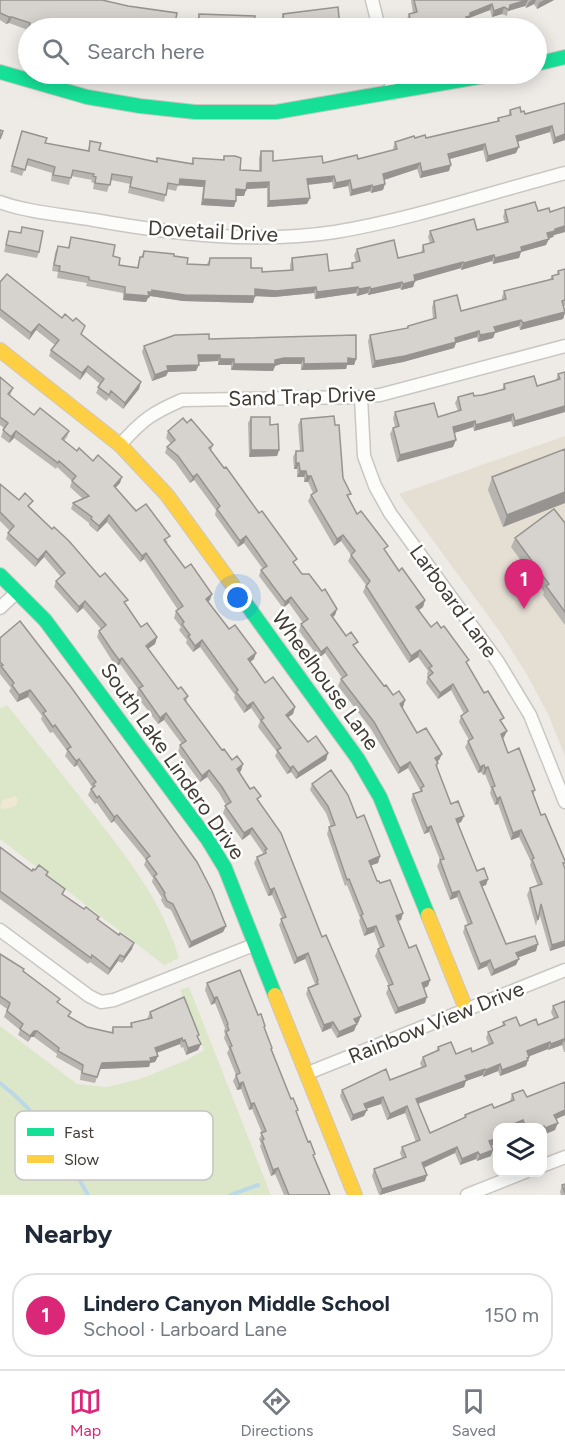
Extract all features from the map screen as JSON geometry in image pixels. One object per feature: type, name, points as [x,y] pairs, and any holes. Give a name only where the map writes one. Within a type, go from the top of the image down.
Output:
[{"type":"street","points":[[372,0],[376,18]]},
{"type":"street","points":[[547,62],[565,57]]},
{"type":"street","points":[[0,72],[18,77]]},
{"type":"street","points":[[44,84],[87,96],[140,106],[195,112],[276,112],[442,84]]},
{"type":"street","points":[[391,84],[393,93]]},
{"type":"street","name":"Dovetail Drive","points":[[0,202],[122,225],[191,234],[256,238],[334,232],[413,215],[565,173]]},
{"type":"street","name":"Sand Trap Drive","points":[[120,445],[136,427],[155,412],[182,400],[361,397],[565,346]]},
{"type":"street","name":"Wheelhouse Lane","points":[[0,350],[120,445],[167,495],[358,759],[380,796],[466,1009]]},
{"type":"street","name":"Larboard Lane","points":[[361,397],[364,456],[375,486],[390,513],[498,662],[530,715],[565,802]]},
{"type":"street","name":"South Lake Lindero Drive","points":[[0,575],[45,620],[208,840],[225,868],[356,1195]]},
{"type":"street","points":[[0,608],[17,592]]},
{"type":"street","points":[[0,930],[89,996],[101,1002],[114,1000],[256,944]]},
{"type":"street","name":"Rainbow View Drive","points":[[308,1073],[565,970]]},
{"type":"street","points":[[547,1164],[565,1157]]},
{"type":"street","points":[[467,1195],[514,1177]]},
{"type":"shaded area","points":[[565,436],[565,756],[548,714],[526,673],[500,632],[399,494]]},
{"type":"green space","points":[[7,705],[128,859],[163,916],[179,958],[164,965],[0,839],[0,708]]},
{"type":"green space","points":[[189,987],[271,1195],[0,1195],[0,1026],[77,1084],[107,1087],[140,1079],[187,1060],[204,1050],[180,990]]},
{"type":"sand","points":[[15,796],[18,800],[15,806],[0,808],[3,800]]},
{"type":"building","points":[[0,0],[102,0],[177,13],[176,18],[18,19],[0,13]]},
{"type":"building","points":[[414,0],[527,0],[510,5],[509,10],[504,7],[494,11],[492,4],[470,13],[466,18],[410,18],[409,14],[417,12]]},
{"type":"building","points":[[338,7],[339,18],[283,18],[283,14]]},
{"type":"building","points":[[199,14],[255,16],[255,18],[199,18]]},
{"type":"building","points":[[565,103],[565,134],[555,138],[552,126],[516,136],[519,147],[488,156],[485,144],[448,154],[451,165],[422,172],[420,163],[383,174],[385,184],[373,187],[372,185],[352,190],[350,180],[336,183],[334,176],[307,179],[310,198],[269,201],[269,182],[247,183],[246,190],[236,189],[236,201],[203,199],[205,181],[180,179],[179,185],[168,183],[166,195],[130,187],[132,177],[112,174],[110,185],[95,183],[94,174],[73,170],[71,178],[53,175],[55,167],[28,159],[25,170],[12,166],[22,131],[47,138],[45,143],[89,151],[90,141],[101,143],[99,150],[157,162],[157,158],[193,164],[193,158],[224,160],[224,156],[235,156],[241,158],[240,170],[261,171],[261,151],[273,151],[273,161],[322,156],[323,163],[357,155],[358,159],[397,149],[395,142],[414,136],[415,138],[425,135],[426,138],[499,121],[498,118],[511,115],[510,110],[520,107],[521,112],[524,111],[525,114]]},
{"type":"building","points":[[535,202],[538,211],[549,208],[550,212],[565,207],[565,226],[547,233],[549,239],[521,247],[522,251],[495,258],[494,255],[463,262],[414,275],[415,281],[371,289],[370,287],[359,289],[358,287],[317,292],[316,287],[276,291],[255,289],[255,296],[185,295],[152,290],[148,292],[149,296],[125,294],[125,287],[59,271],[60,266],[54,265],[58,246],[69,248],[71,237],[115,245],[113,256],[120,258],[119,265],[138,268],[144,251],[188,258],[187,264],[209,265],[210,258],[251,258],[251,268],[262,268],[262,272],[293,270],[292,258],[327,254],[329,271],[353,268],[352,263],[360,261],[357,249],[394,240],[398,258],[424,252],[423,245],[434,242],[430,231],[474,219],[477,230],[508,222],[505,210]]},
{"type":"building","points":[[22,227],[43,231],[39,252],[6,245],[9,231],[21,233]]},
{"type":"building","points":[[565,269],[565,300],[562,301],[565,312],[523,323],[521,320],[494,327],[496,332],[480,335],[479,331],[455,338],[456,342],[405,356],[375,361],[370,335],[408,328],[408,326],[436,318],[434,301],[457,295],[461,311],[506,299],[504,291],[553,279],[552,276],[559,274],[558,271]]},
{"type":"building","points":[[7,274],[62,318],[65,314],[73,321],[76,318],[85,326],[81,334],[141,382],[125,403],[111,391],[109,395],[98,387],[104,379],[88,366],[82,373],[51,350],[59,340],[39,324],[31,333],[0,309],[0,282]]},
{"type":"building","points":[[209,334],[209,339],[356,335],[356,359],[348,358],[348,363],[304,364],[304,358],[284,358],[275,360],[275,364],[234,364],[234,359],[220,359],[220,355],[198,355],[199,365],[167,366],[168,370],[155,375],[144,346],[175,335]]},
{"type":"building","points":[[565,372],[565,406],[515,421],[513,414],[476,425],[475,421],[453,427],[456,440],[400,455],[393,428],[399,426],[395,412],[434,403],[438,417],[461,410],[458,397],[473,393],[474,396],[482,395],[505,389],[504,384],[534,376],[537,386],[560,379],[558,374]]},
{"type":"building","points":[[0,377],[13,388],[8,394],[34,415],[40,408],[69,431],[62,439],[77,451],[79,448],[93,461],[98,455],[122,477],[114,486],[136,511],[146,504],[170,536],[164,540],[185,568],[191,564],[212,594],[206,599],[229,629],[235,625],[256,653],[248,659],[265,683],[273,677],[295,707],[286,715],[308,742],[316,736],[328,753],[298,773],[293,766],[290,768],[277,750],[281,748],[261,720],[264,718],[253,702],[247,706],[202,640],[195,646],[188,636],[190,635],[182,624],[184,622],[176,611],[183,606],[146,553],[142,556],[109,515],[99,526],[91,519],[92,517],[73,503],[89,496],[72,481],[76,476],[59,461],[58,463],[16,431],[11,437],[3,430],[8,423],[0,417]]},
{"type":"building","points":[[334,416],[335,425],[339,425],[343,478],[351,494],[347,495],[357,514],[361,511],[388,546],[384,549],[399,571],[402,568],[425,600],[416,607],[431,627],[437,622],[441,628],[444,626],[469,660],[466,662],[484,693],[488,691],[504,718],[500,720],[507,731],[501,734],[508,753],[519,748],[535,790],[532,791],[541,815],[545,814],[565,861],[563,863],[565,869],[565,941],[552,945],[541,904],[538,920],[530,888],[542,884],[532,859],[534,858],[521,830],[513,833],[500,797],[497,799],[492,787],[495,786],[488,767],[485,768],[484,765],[480,767],[468,741],[473,738],[461,716],[468,711],[453,684],[440,693],[428,677],[433,673],[429,668],[432,666],[420,650],[411,656],[366,586],[370,581],[351,555],[355,551],[343,535],[337,539],[311,495],[317,491],[311,476],[307,476],[306,471],[300,471],[299,463],[296,463],[296,451],[303,451],[301,419]]},
{"type":"building","points":[[251,417],[270,417],[270,425],[278,424],[279,450],[251,450]]},
{"type":"building","points":[[183,418],[187,423],[191,419],[213,445],[209,448],[224,468],[226,467],[259,513],[262,511],[297,559],[293,562],[302,574],[309,574],[322,591],[325,589],[337,609],[331,615],[346,636],[351,632],[358,642],[353,645],[384,686],[386,685],[393,695],[399,691],[405,700],[400,704],[417,733],[426,728],[442,754],[435,758],[438,763],[436,765],[451,804],[458,801],[464,816],[456,819],[477,871],[484,868],[488,879],[480,882],[506,944],[535,936],[538,944],[516,953],[519,959],[494,970],[490,960],[480,964],[465,926],[472,923],[459,891],[452,893],[440,860],[444,859],[431,826],[427,828],[413,794],[422,791],[421,788],[424,786],[410,762],[400,768],[374,722],[341,679],[347,675],[327,647],[321,652],[301,624],[308,619],[291,597],[285,602],[261,570],[267,566],[246,536],[240,541],[217,509],[220,506],[197,474],[193,477],[178,456],[167,447],[175,440],[168,431]]},
{"type":"building","points":[[565,449],[565,492],[507,515],[492,477]]},
{"type":"building","points":[[0,484],[19,500],[25,493],[33,501],[28,506],[52,529],[54,527],[69,541],[100,577],[105,573],[128,600],[124,602],[141,627],[147,623],[157,637],[146,646],[178,689],[181,687],[188,696],[184,699],[222,750],[224,749],[232,760],[237,756],[243,764],[237,769],[250,789],[254,787],[261,796],[257,799],[281,833],[322,937],[326,935],[361,1016],[354,1019],[357,1024],[339,1032],[333,1022],[324,1025],[308,988],[318,984],[318,980],[308,953],[297,958],[281,919],[286,917],[274,888],[270,890],[257,857],[266,853],[267,849],[252,828],[244,833],[225,806],[231,802],[222,787],[209,770],[202,776],[180,745],[186,741],[166,713],[160,718],[139,688],[143,686],[122,658],[119,660],[99,631],[106,625],[85,601],[79,607],[56,581],[65,573],[46,551],[38,560],[8,533],[14,526],[0,512]]},
{"type":"building","points":[[554,509],[565,523],[565,612],[546,586],[549,584],[515,538]]},
{"type":"building","points":[[20,621],[71,687],[197,862],[226,926],[191,942],[173,904],[167,901],[165,893],[154,876],[157,874],[146,859],[150,856],[117,815],[114,817],[99,796],[97,798],[91,789],[96,782],[79,759],[76,761],[67,749],[71,747],[55,725],[53,727],[43,713],[46,711],[30,690],[19,695],[12,685],[14,683],[1,666],[3,665],[0,662],[0,638]]},
{"type":"building","points":[[331,770],[348,795],[357,818],[364,815],[380,856],[369,861],[377,881],[380,883],[390,880],[403,913],[396,916],[409,948],[416,945],[430,980],[422,983],[427,997],[398,1008],[388,986],[393,984],[378,949],[384,946],[376,926],[367,929],[329,827],[335,825],[328,806],[312,784]]},
{"type":"building","points":[[0,847],[32,871],[39,865],[48,872],[46,875],[65,889],[62,894],[84,909],[86,907],[99,917],[97,919],[134,943],[124,957],[120,955],[110,969],[92,955],[91,958],[0,891]]},
{"type":"building","points":[[0,954],[24,969],[23,971],[60,999],[57,1002],[71,1012],[68,1016],[87,1027],[113,1033],[113,1027],[132,1027],[131,1023],[152,1018],[150,1012],[184,997],[201,1044],[188,1048],[182,1038],[155,1048],[158,1056],[150,1058],[151,1061],[102,1063],[97,1077],[82,1073],[83,1065],[58,1051],[59,1048],[37,1031],[30,1036],[20,1029],[23,1024],[7,1011],[10,1003],[0,996]]},
{"type":"building","points":[[240,970],[258,1015],[261,1014],[271,1049],[291,1099],[293,1098],[298,1110],[296,1111],[330,1195],[289,1195],[278,1168],[273,1170],[262,1140],[264,1139],[261,1133],[266,1131],[254,1103],[251,1104],[243,1082],[239,1084],[236,1075],[240,1073],[226,1032],[229,1030],[228,1024],[217,997],[214,998],[207,983]]},
{"type":"building","points":[[565,1001],[565,1042],[564,1039],[551,1044],[550,1042],[527,1051],[528,1060],[502,1070],[500,1064],[485,1069],[465,1076],[467,1080],[416,1099],[430,1133],[492,1104],[494,1108],[514,1100],[512,1094],[523,1090],[527,1097],[565,1082],[565,1110],[554,1115],[558,1123],[547,1127],[547,1123],[524,1123],[523,1120],[516,1123],[493,1123],[493,1140],[489,1141],[493,1150],[480,1155],[478,1152],[462,1159],[457,1147],[422,1163],[427,1175],[382,1189],[374,1169],[406,1157],[402,1147],[420,1140],[407,1106],[390,1114],[383,1097],[364,1104],[367,1110],[353,1115],[342,1090],[386,1069],[390,1080],[426,1066],[423,1057],[451,1042],[456,1054],[471,1048],[472,1052],[493,1043],[488,1032],[505,1025],[503,1022],[516,1017],[520,1026],[536,1019],[538,1025],[558,1017],[553,1006]]},
{"type":"waterway","points":[[0,1083],[30,1111]]},
{"type":"waterway","points":[[79,1180],[88,1195]]},
{"type":"waterway","points":[[231,1195],[258,1185]]},
{"type":"traffic: fast","points":[[547,61],[565,57]]},
{"type":"traffic: fast","points":[[0,72],[18,77]]},
{"type":"traffic: fast","points":[[42,84],[87,97],[195,112],[276,112],[438,84]]},
{"type":"traffic: fast","points":[[0,575],[45,620],[208,840],[225,868],[275,995]]},
{"type":"traffic: fast","points":[[239,594],[358,759],[380,797],[428,915]]},
{"type":"traffic: slow","points":[[0,350],[120,445],[167,495],[239,594]]},
{"type":"traffic: slow","points":[[428,915],[466,1009]]},
{"type":"traffic: slow","points":[[275,995],[355,1195]]},
{"type":"place","name":"Lindero Canyon Middle School","points":[[524,609]]}]
